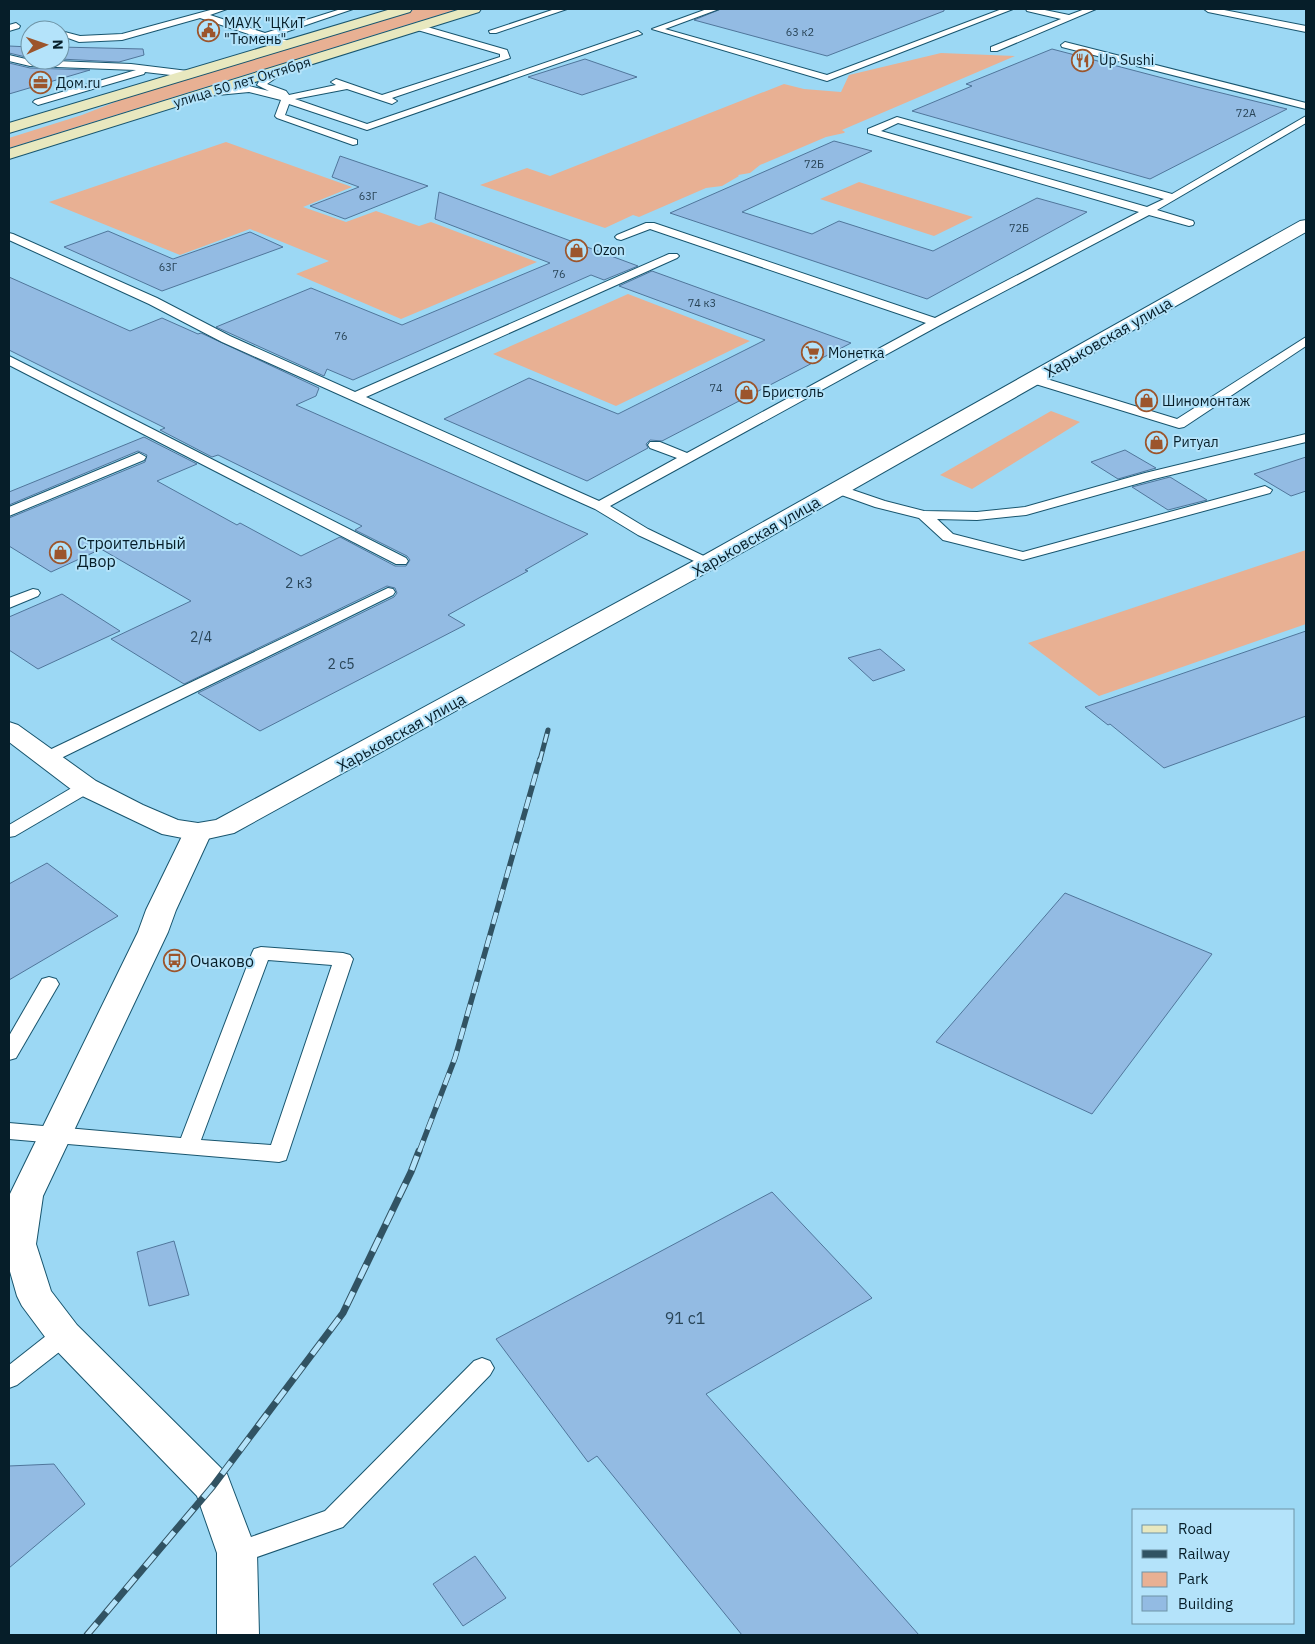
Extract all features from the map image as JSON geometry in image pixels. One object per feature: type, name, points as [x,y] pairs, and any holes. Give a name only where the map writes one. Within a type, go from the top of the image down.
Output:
[{"type":"main road","name":"улица 50 лет Октября","points":[[9,128],[404,9]]},
{"type":"main road","name":"улица 50 лет Октября","points":[[9,154],[474,9]]},
{"type":"street","name":"Харьковская улица","points":[[9,730],[86,787],[172,828],[198,832],[224,828],[707,563],[1306,225]]},
{"type":"street","points":[[198,832],[161,910],[153,932],[26,1196],[18,1244],[35,1296],[64,1335],[214,1486],[237,1553],[238,1635]]},
{"type":"lane","points":[[180,9],[288,44]]},
{"type":"lane","points":[[70,36],[79,39],[115,38],[223,9]]},
{"type":"lane","points":[[266,36],[349,9]]},
{"type":"lane","points":[[492,31],[563,9]]},
{"type":"lane","points":[[716,9],[656,29],[827,78],[1009,9]]},
{"type":"lane","points":[[1030,9],[1069,18]]},
{"type":"lane","points":[[994,50],[1092,9]]},
{"type":"lane","points":[[1208,9],[1306,29]]},
{"type":"lane","points":[[381,98],[505,58],[504,52],[417,27]]},
{"type":"lane","points":[[205,93],[249,89],[286,98],[295,103],[368,127],[638,34]]},
{"type":"lane","points":[[1065,45],[1306,106]]},
{"type":"lane","points":[[70,65],[188,74]]},
{"type":"lane","points":[[283,69],[264,80],[262,85],[283,93],[286,98]]},
{"type":"lane","points":[[38,102],[152,70]]},
{"type":"lane","points":[[334,81],[418,110]]},
{"type":"lane","points":[[286,98],[347,86]]},
{"type":"lane","points":[[286,98],[280,116],[353,142]]},
{"type":"lane","points":[[600,506],[936,322],[1173,198],[1306,119]]},
{"type":"lane","points":[[1173,198],[897,120],[872,131],[1188,223]]},
{"type":"lane","points":[[621,238],[650,225],[936,322]]},
{"type":"lane","points":[[9,236],[153,301],[226,338],[355,397],[600,506],[643,532],[707,563]]},
{"type":"lane","points":[[355,397],[673,256]]},
{"type":"lane","points":[[226,338],[243,332]]},
{"type":"lane","points":[[1033,380],[1179,424],[1306,341]]},
{"type":"lane","points":[[9,360],[401,561]]},
{"type":"lane","points":[[838,489],[880,504],[924,515],[977,516],[1026,511],[1150,476],[1306,438]]},
{"type":"lane","points":[[655,445],[688,458]]},
{"type":"lane","points":[[9,512],[139,457]]},
{"type":"lane","points":[[924,515],[948,537],[1023,556],[1265,490]]},
{"type":"lane","points":[[47,758],[388,592]]},
{"type":"lane","points":[[9,604],[33,593]]},
{"type":"lane","points":[[9,832],[86,787]]},
{"type":"lane","points":[[9,1131],[279,1154],[343,959],[261,953],[188,1146]]},
{"type":"lane","points":[[9,1053],[49,984]]},
{"type":"lane","points":[[9,1378],[64,1335]]},
{"type":"lane","points":[[237,1553],[334,1519],[482,1368]]},
{"type":"green space","points":[[417,9],[458,9],[9,148],[9,138],[82,115],[133,95]]},
{"type":"green space","points":[[941,53],[1015,56],[842,130],[844,133],[826,137],[760,165],[750,173],[738,175],[722,186],[706,188],[639,217],[633,215],[605,228],[480,185],[527,168],[550,176],[784,84],[804,89],[841,92],[849,75]]},
{"type":"green space","points":[[226,142],[352,187],[303,207],[346,222],[376,211],[419,226],[431,222],[537,262],[401,319],[296,274],[329,261],[250,229],[180,255],[49,202]]},
{"type":"green space","points":[[859,182],[973,217],[934,236],[820,199]]},
{"type":"green space","points":[[628,294],[750,341],[616,406],[493,354]]},
{"type":"green space","points":[[1051,411],[1080,422],[972,489],[940,475]]},
{"type":"green space","points":[[1306,550],[1306,624],[1099,696],[1028,643]]},
{"type":"building","points":[[721,9],[944,9],[944,11],[827,56],[694,20]]},
{"type":"building","points":[[9,46],[20,47],[20,56],[9,53]]},
{"type":"building","points":[[70,47],[143,49],[144,55],[119,62],[70,60]]},
{"type":"building","points":[[1052,49],[1287,109],[1150,179],[912,111],[972,86],[966,84]]},
{"type":"building","points":[[585,59],[637,77],[582,95],[528,77]]},
{"type":"building","points":[[9,63],[20,66],[20,70],[90,70],[9,94]]},
{"type":"building","points":[[834,141],[872,151],[742,212],[812,234],[839,221],[933,251],[1037,198],[1087,212],[927,299],[670,213]]},
{"type":"building","points":[[340,156],[428,186],[345,219],[310,206],[359,187],[332,177]]},
{"type":"building","points":[[439,192],[638,266],[604,280],[591,275],[353,380],[327,369],[324,376],[216,327],[311,288],[402,325],[550,263],[435,219]]},
{"type":"building","points":[[108,231],[173,259],[250,232],[283,247],[162,291],[64,247]]},
{"type":"building","points":[[652,271],[851,343],[662,441],[650,440],[646,444],[648,448],[587,481],[444,419],[529,378],[618,414],[765,340],[619,286]]},
{"type":"building","points":[[9,277],[130,331],[162,318],[198,334],[201,333],[319,388],[316,396],[296,405],[588,534],[525,570],[528,571],[448,615],[465,625],[260,731],[198,693],[394,597],[397,593],[395,588],[387,586],[184,684],[111,639],[191,601],[101,549],[51,572],[9,546],[9,518],[145,462],[147,455],[138,451],[9,505],[9,492],[144,437],[197,464],[157,481],[237,525],[240,523],[301,556],[340,537],[395,566],[406,566],[410,560],[407,556],[355,530],[362,526],[218,455],[212,457],[160,430],[165,428],[9,350]]},
{"type":"building","points":[[1125,450],[1156,468],[1118,479],[1091,462]]},
{"type":"building","points":[[1306,457],[1306,491],[1291,496],[1254,474]]},
{"type":"building","points":[[1170,477],[1207,500],[1168,510],[1132,487]]},
{"type":"building","points":[[62,594],[120,631],[38,669],[9,650],[9,617]]},
{"type":"building","points":[[1306,631],[1306,716],[1164,768],[1110,724],[1108,725],[1085,707]]},
{"type":"building","points":[[880,649],[905,670],[873,681],[848,658]]},
{"type":"building","points":[[47,863],[118,916],[9,980],[9,884]]},
{"type":"building","points":[[1065,893],[1212,954],[1092,1114],[936,1042]]},
{"type":"building","points":[[772,1192],[872,1298],[706,1394],[919,1635],[742,1635],[597,1456],[588,1462],[496,1339]]},
{"type":"building","points":[[174,1241],[189,1295],[149,1306],[137,1252]]},
{"type":"building","points":[[54,1464],[85,1504],[9,1568],[9,1466]]},
{"type":"building","points":[[475,1556],[506,1598],[463,1626],[433,1584]]},
{"type":"railway","points":[[540,760],[548,730]]},
{"type":"railway","points":[[419,1152],[455,1058],[540,759]]},
{"type":"railway","points":[[87,1635],[213,1486],[343,1313],[411,1172],[419,1151]]},
{"type":"place","name":"МАУК \"ЦКиТ \"Тюмень\"","points":[[208,31]]},
{"type":"place","name":"Up Sushi","points":[[1083,60]]},
{"type":"place","name":"Дом.ru","points":[[40,83]]},
{"type":"place","name":"Ozon","points":[[577,250]]},
{"type":"place","name":"Монетка","points":[[812,353]]},
{"type":"place","name":"Бристоль","points":[[746,392]]},
{"type":"place","name":"Шиномонтаж","points":[[1146,401]]},
{"type":"place","name":"Ритуал","points":[[1157,442]]},
{"type":"place","name":"Строительный Двор","points":[[61,552]]},
{"type":"place","name":"Очаково","points":[[174,961]]}]
